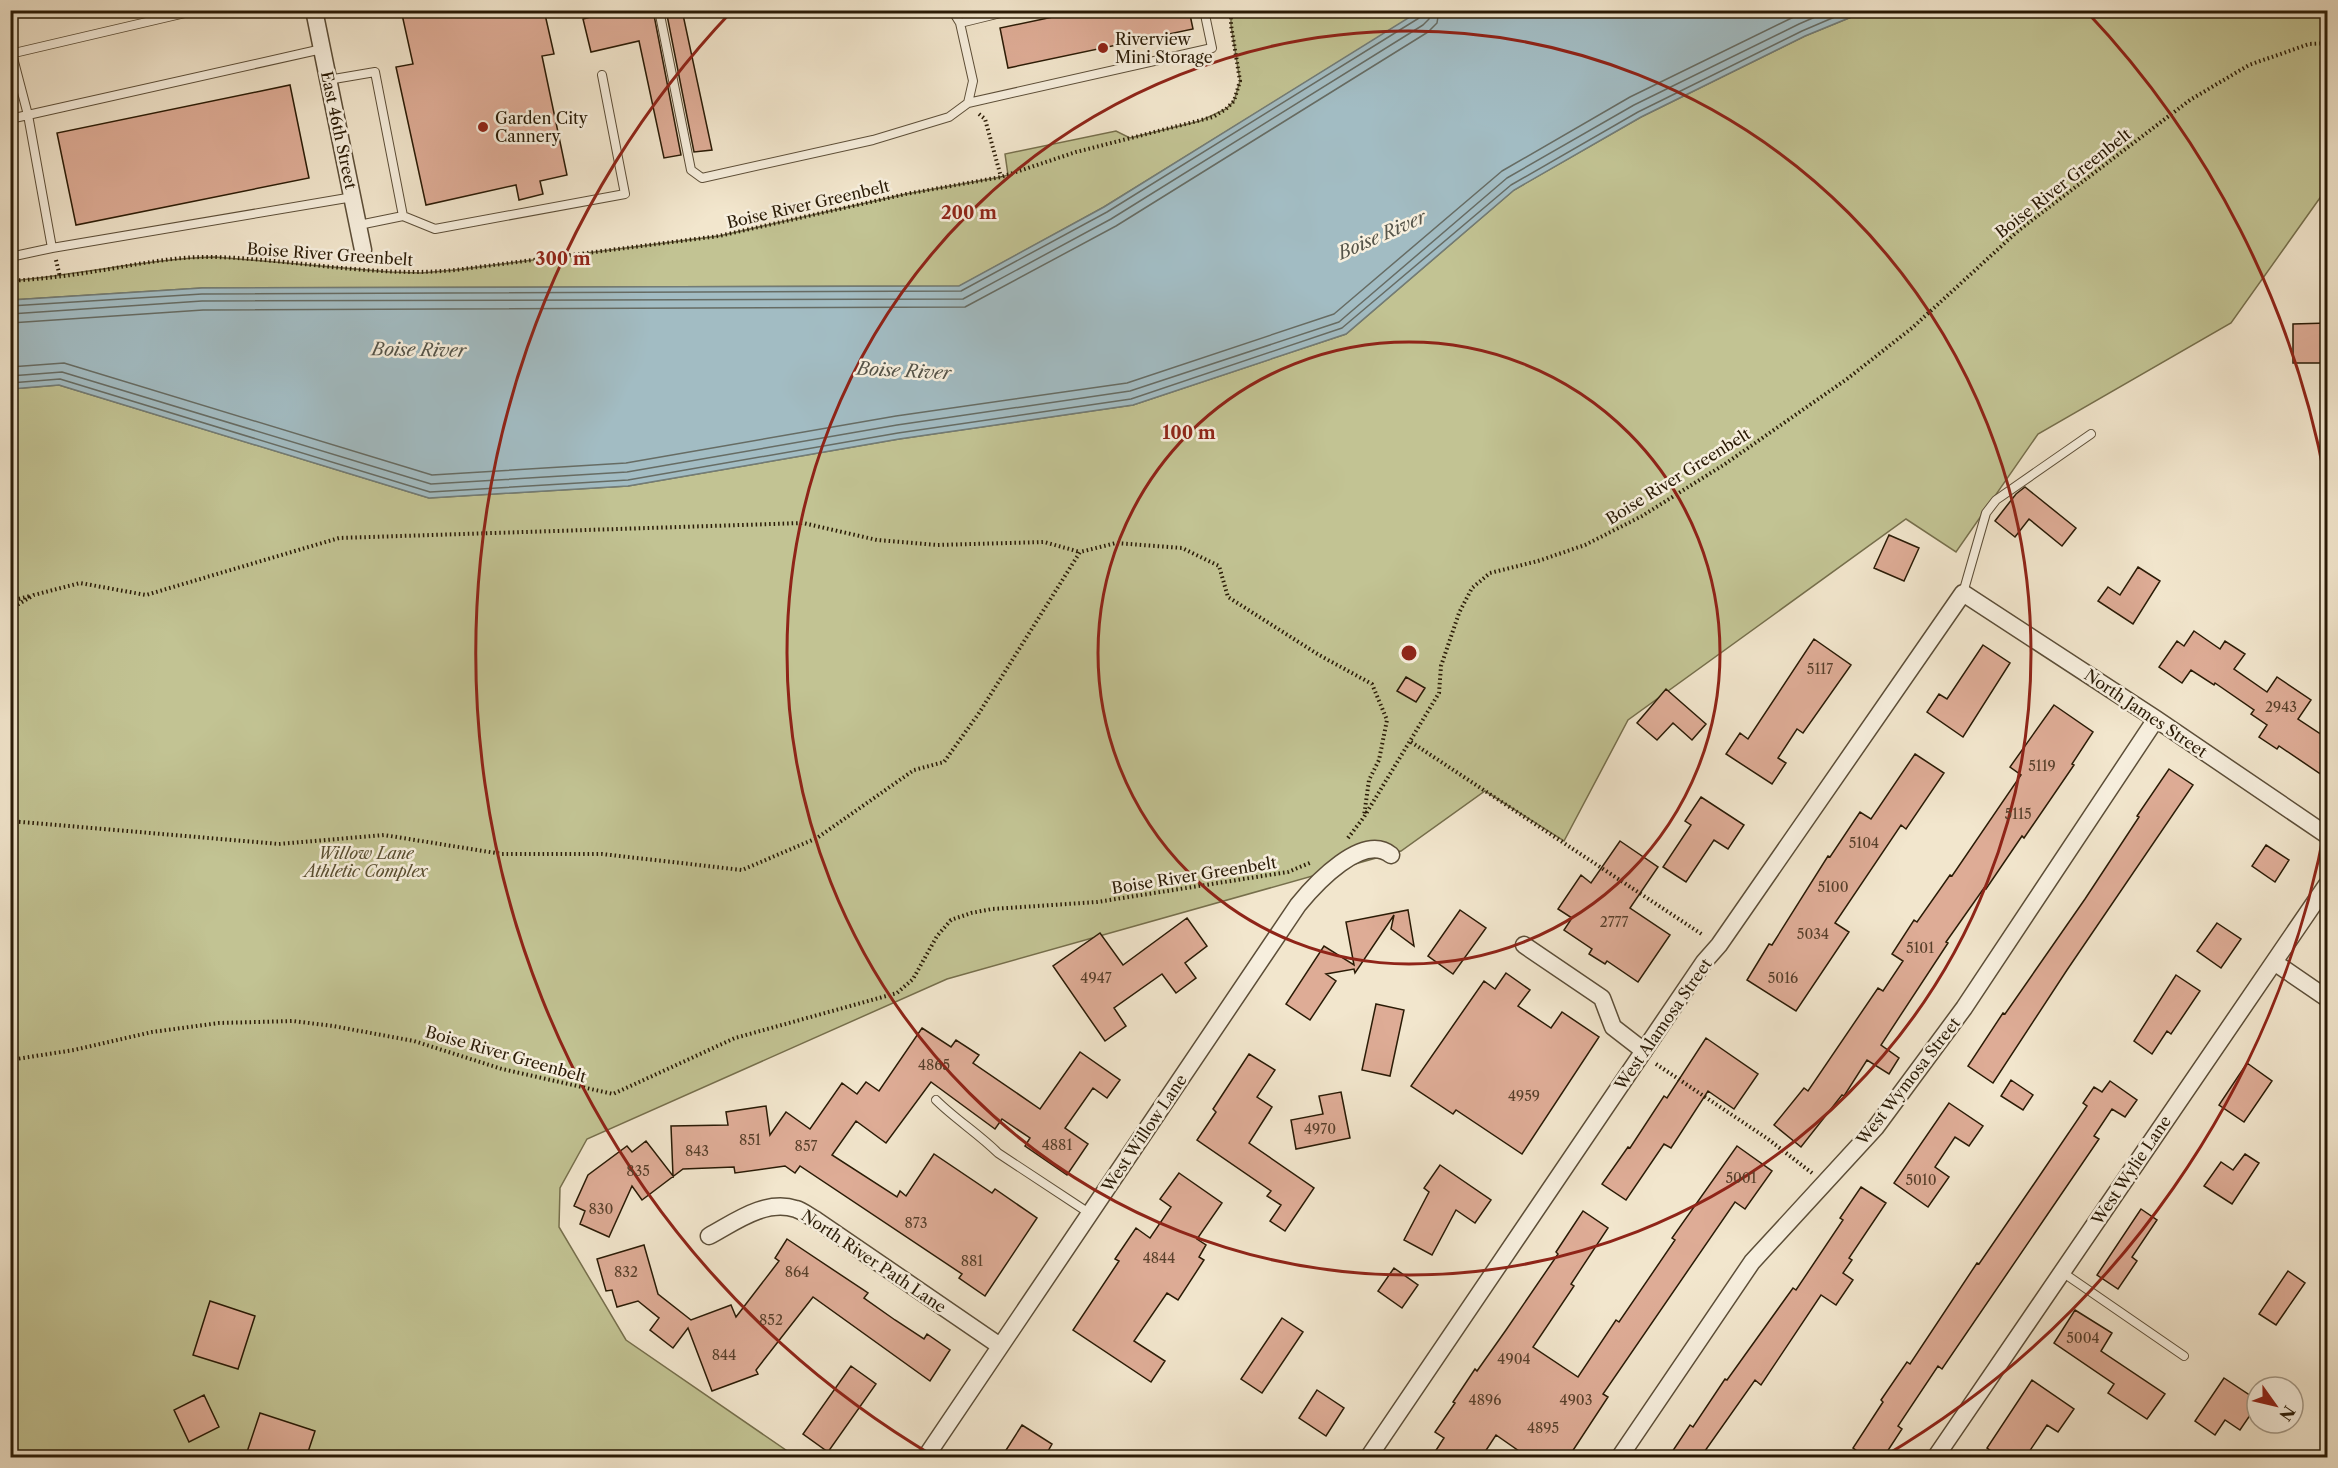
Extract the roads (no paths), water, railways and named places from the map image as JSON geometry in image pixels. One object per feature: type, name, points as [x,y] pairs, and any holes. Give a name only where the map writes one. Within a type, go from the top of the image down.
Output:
[{"type":"street","name":"East 46th Street","points":[[314,10],[363,250]]},
{"type":"street","name":"North James Street","points":[[1963,593],[2156,718],[2328,836]]},
{"type":"street","name":"West Alamosa Street","points":[[1368,1458],[1704,962],[1719,945],[1963,593]]},
{"type":"street","name":"West Wymosa Street","points":[[1619,1458],[1752,1262],[1876,1127],[1964,1008],[2156,718]]},
{"type":"street","name":"West Willow Lane","points":[[925,1458],[1298,904],[1314,885],[1337,864],[1372,848],[1384,849],[1392,855]]},
{"type":"street","name":"West Wylie Lane","points":[[1935,1458],[2328,883]]},
{"type":"street","points":[[1524,945],[1602,998],[1613,1027],[1642,1053]]},
{"type":"street","points":[[2274,962],[2328,999]]},
{"type":"street","name":"North River Path Lane","points":[[709,1236],[758,1210],[776,1206],[796,1209],[816,1220],[1000,1346]]},
{"type":"lane","points":[[52,248],[28,115],[11,54],[198,10]]},
{"type":"lane","points":[[659,10],[691,170],[702,178],[873,140],[949,117],[968,103],[1212,48],[1204,10]]},
{"type":"lane","points":[[952,10],[960,22],[973,81],[968,103]]},
{"type":"lane","points":[[960,22],[1013,10]]},
{"type":"lane","points":[[10,119],[322,49]]},
{"type":"lane","points":[[328,80],[375,72],[403,216]]},
{"type":"lane","points":[[359,225],[403,216],[435,229],[625,194],[602,75]]},
{"type":"lane","points":[[10,257],[353,197]]},
{"type":"lane","points":[[1963,593],[1986,513],[1996,500],[2091,434]]},
{"type":"lane","points":[[936,1100],[956,1120],[986,1141],[998,1154],[1089,1214]]},
{"type":"lane","points":[[2062,1272],[2184,1356]]},
{"type":"water","name":"Boise River","points":[[1421,10],[1866,11],[1805,36],[1641,117],[1514,190],[1346,334],[1133,405],[899,439],[628,486],[429,498],[59,385],[11,389],[11,300],[202,288],[959,286],[1104,207]]},
{"type":"place","name":"Riverview Mini Storage","points":[[1103,48]]},
{"type":"place","name":"Garden City Cannery","points":[[483,127]]},
{"type":"park label","name":"Willow Lane Athletic Complex","points":[[366,862]]}]
